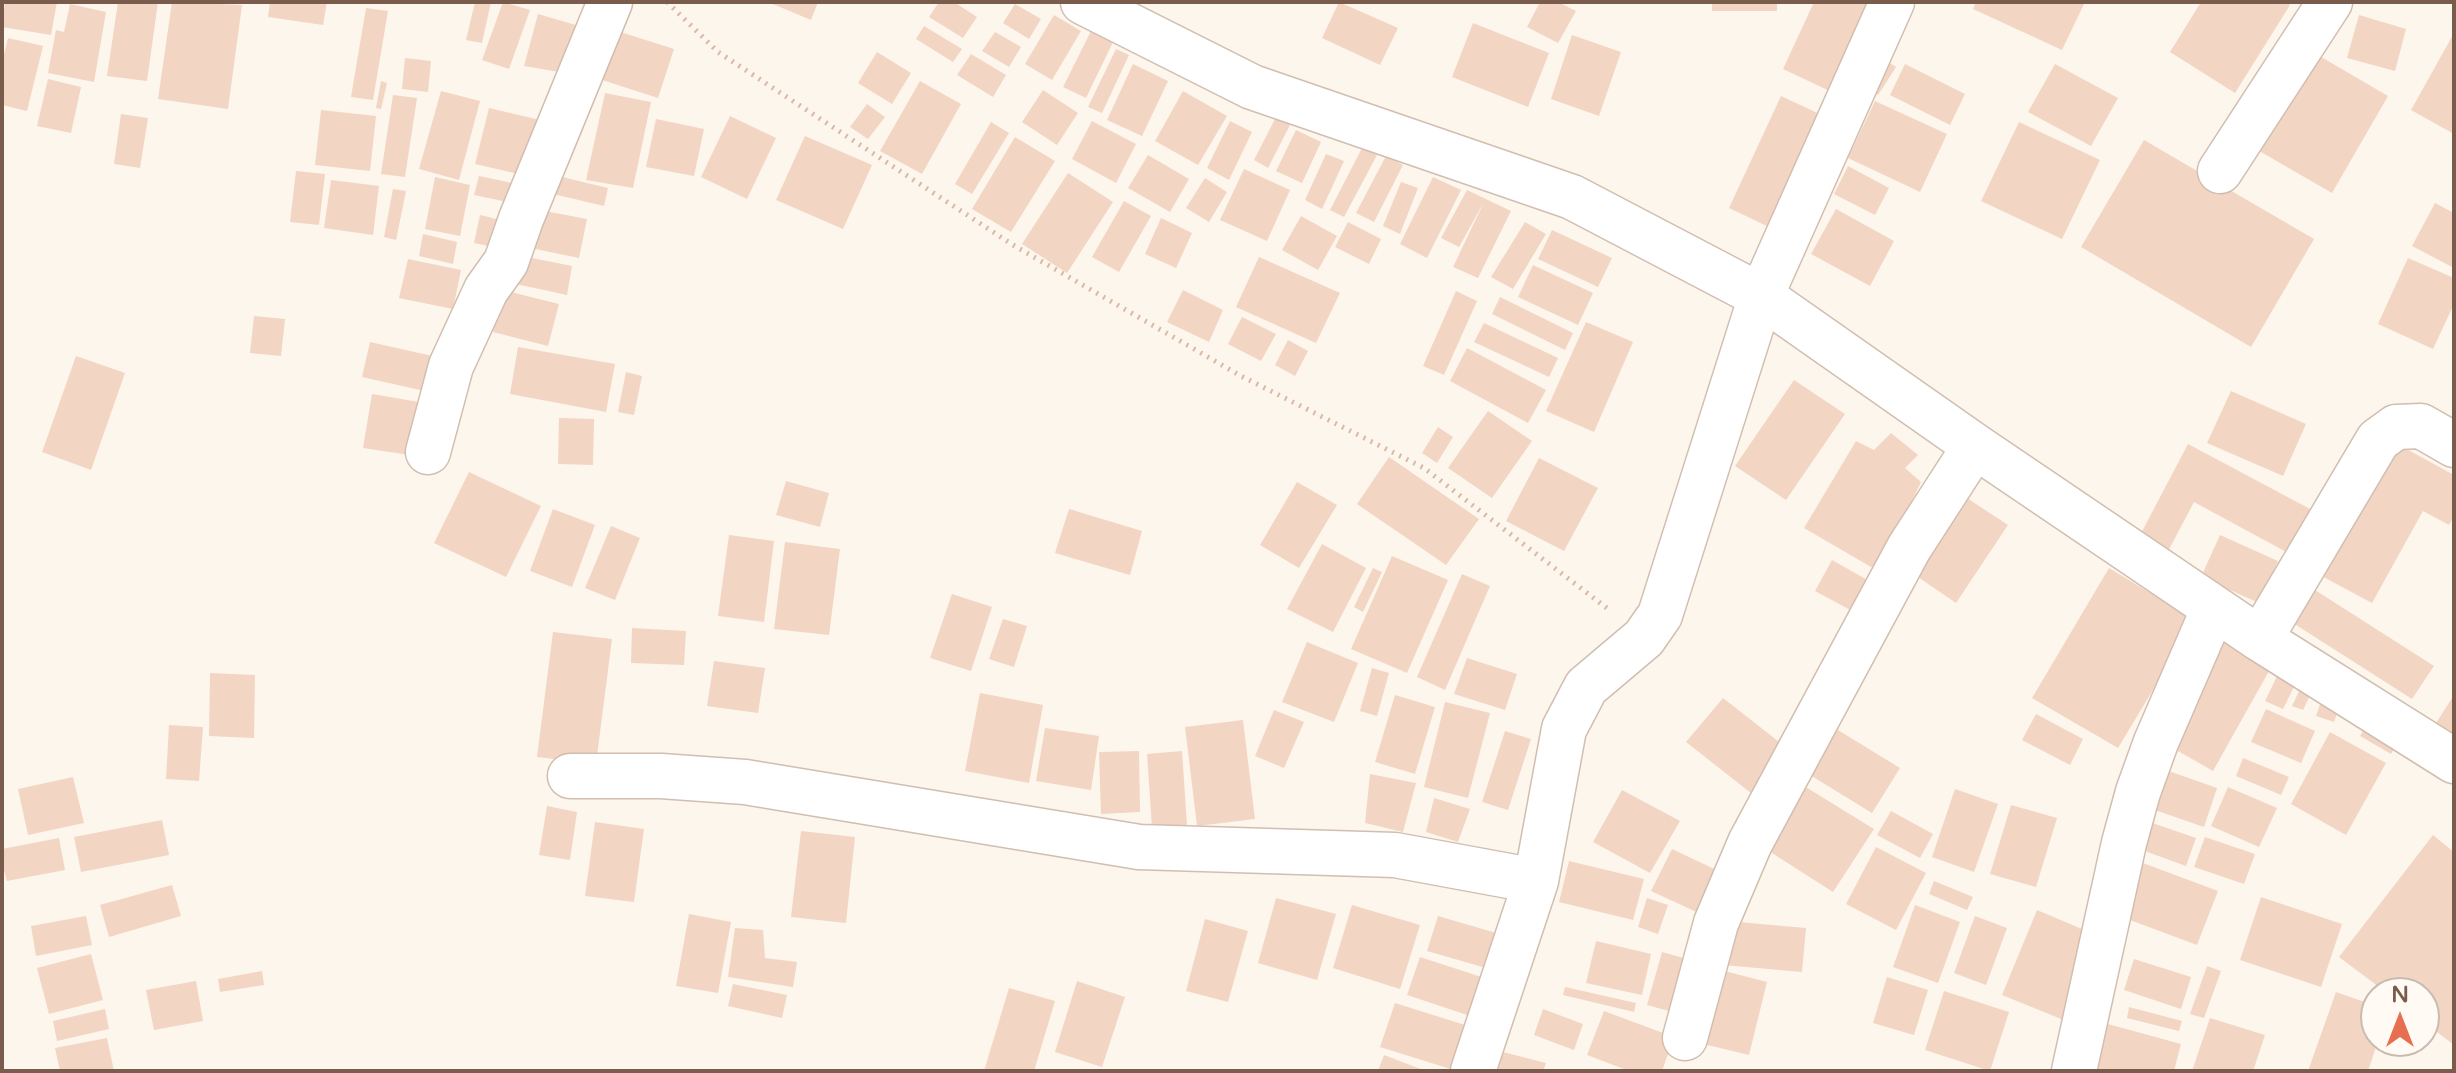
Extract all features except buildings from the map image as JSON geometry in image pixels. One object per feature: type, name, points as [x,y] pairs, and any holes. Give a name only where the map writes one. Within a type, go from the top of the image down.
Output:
[{"type":"street","points":[[428,452],[451,366],[486,290],[506,262],[610,2]]},
{"type":"street","points":[[1473,1071],[1536,881],[1564,729],[1586,687],[1644,638],[1660,615],[1761,296],[1892,2]]},
{"type":"street","points":[[2220,171],[2330,2]]},
{"type":"street","points":[[1097,5],[1252,87],[1572,197],[1761,296],[2260,639],[2454,761]]},
{"type":"street","points":[[2260,639],[2378,440],[2396,427],[2421,426],[2454,445]]},
{"type":"street","points":[[1685,1038],[1716,923],[1750,843],[1909,548],[1975,446]]},
{"type":"street","points":[[2074,1071],[2138,792],[2156,742],[2214,608]]},
{"type":"street","points":[[570,776],[661,776],[745,782],[1139,847],[1395,855],[1536,881]]},
{"type":"path","points":[[667,2],[718,52],[1013,245],[1241,376],[1424,468],[1644,638]]}]
